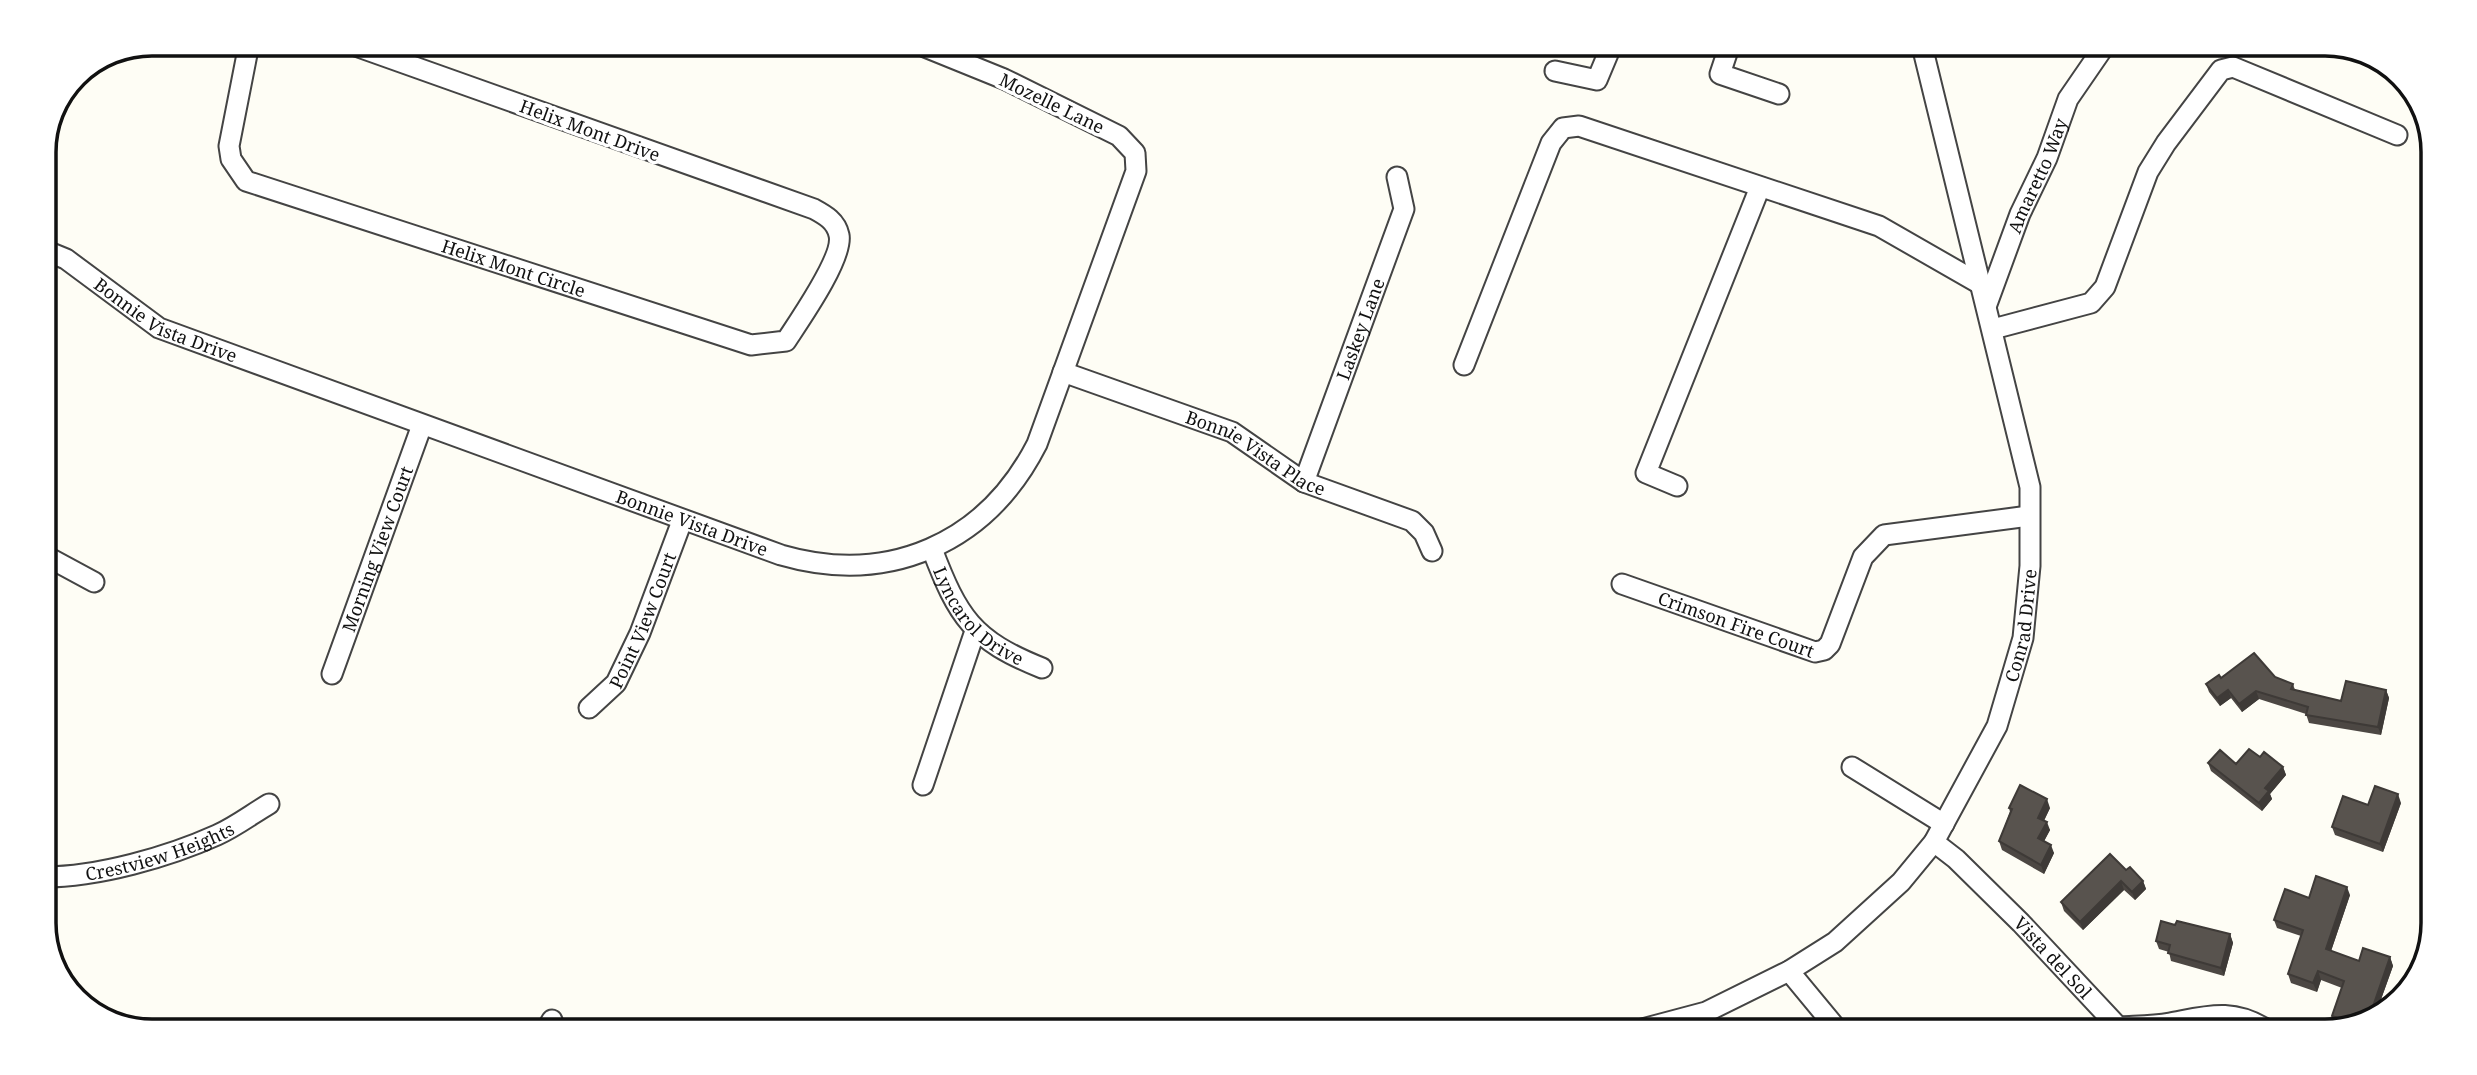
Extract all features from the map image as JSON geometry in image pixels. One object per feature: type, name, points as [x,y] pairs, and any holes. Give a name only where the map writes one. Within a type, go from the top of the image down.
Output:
[{"type":"street","name":"Helix Mont Circle","points":[[248,56],[229,146],[231,159],[246,181],[751,345],[775,345],[786,341],[820,289],[839,245],[839,234],[830,217]]},
{"type":"street","name":"Helix Mont Drive","points":[[384,56],[830,217]]},
{"type":"street","name":"Mozelle Lane","points":[[947,56],[1004,79],[1119,136],[1135,153]]},
{"type":"street","points":[[1555,71],[1597,80],[1607,56]]},
{"type":"street","points":[[1726,56],[1720,74],[1779,94]]},
{"type":"street","name":"Conrad Drive","points":[[1682,1019],[1706,1013],[1789,971],[1844,933],[1900,882],[1934,842],[1997,726],[2023,638],[2030,566],[2030,487],[1925,56]]},
{"type":"street","name":"Amaretto Way","points":[[1987,306],[2020,214],[2047,158],[2068,99],[2098,56]]},
{"type":"street","points":[[1993,329],[2091,303],[2105,287],[2148,173],[2166,143],[2221,70],[2233,67],[2397,135]]},
{"type":"street","points":[[1464,365],[1551,143],[1563,128],[1579,126],[1879,226],[1982,285]]},
{"type":"street","name":"Bonnie Vista Drive","points":[[56,255],[66,259],[159,328],[422,425],[781,555],[824,565],[890,562],[932,548],[970,527],[1016,481],[1037,444],[1136,171],[1135,153]]},
{"type":"street","name":"Laskey Lane","points":[[1304,482],[1404,209],[1397,177]]},
{"type":"street","points":[[1677,486],[1646,473],[1760,187]]},
{"type":"street","name":"Bonnie Vista Place","points":[[1063,372],[1232,432],[1304,482],[1412,521],[1424,533],[1432,551]]},
{"type":"street","name":"Morning View Court","points":[[331,674],[422,425]]},
{"type":"street","name":"Crimson Fire Court","points":[[1622,584],[1815,652],[1824,650],[1830,644],[1863,557],[1872,544],[1884,535],[2029,516]]},
{"type":"street","name":"Point View Court","points":[[589,708],[616,683],[640,633],[682,520]]},
{"type":"street","name":"Lyncarol Drive","points":[[932,548],[951,599],[975,631],[1007,654],[1042,668]]},
{"type":"street","points":[[56,561],[94,582]]},
{"type":"street","points":[[923,785],[975,631]]},
{"type":"street","points":[[1852,767],[1944,824]]},
{"type":"street","name":"Crestview Heights","points":[[56,877],[132,864],[218,834],[269,804]]},
{"type":"street","name":"Vista del Sol","points":[[1934,842],[1956,859],[2021,923],[2112,1019]]},
{"type":"street","points":[[1789,971],[1828,1019]]},
{"type":"street","name":"Vista del Sol","points":[[2181,1019],[2219,1014],[2242,1019]]},
{"type":"building","points":[[2254,653],[2275,677],[2293,684],[2291,689],[2341,701],[2346,681],[2386,690],[2378,727],[2306,715],[2308,707],[2256,691],[2239,704],[2228,690],[2217,698],[2206,684],[2219,675],[2221,678]]},
{"type":"building","points":[[2249,749],[2260,757],[2264,752],[2283,767],[2265,788],[2269,791],[2259,803],[2208,763],[2220,750],[2236,764]]},
{"type":"building","points":[[2020,785],[2047,799],[2038,818],[2047,822],[2038,838],[2051,845],[2041,865],[1999,841],[2012,809],[2009,808]]},
{"type":"building","points":[[2375,786],[2398,794],[2380,844],[2332,827],[2343,796],[2368,805]]},
{"type":"building","points":[[2110,854],[2126,870],[2130,867],[2143,881],[2132,892],[2121,881],[2080,922],[2061,902]]},
{"type":"building","points":[[2316,876],[2347,887],[2326,949],[2359,961],[2363,948],[2390,957],[2373,1006],[2356,1014],[2332,1016],[2344,981],[2318,971],[2313,983],[2288,974],[2303,930],[2274,920],[2285,889],[2309,898]]},
{"type":"building","points":[[2161,921],[2175,925],[2177,921],[2230,934],[2221,968],[2168,953],[2170,945],[2156,941]]}]
